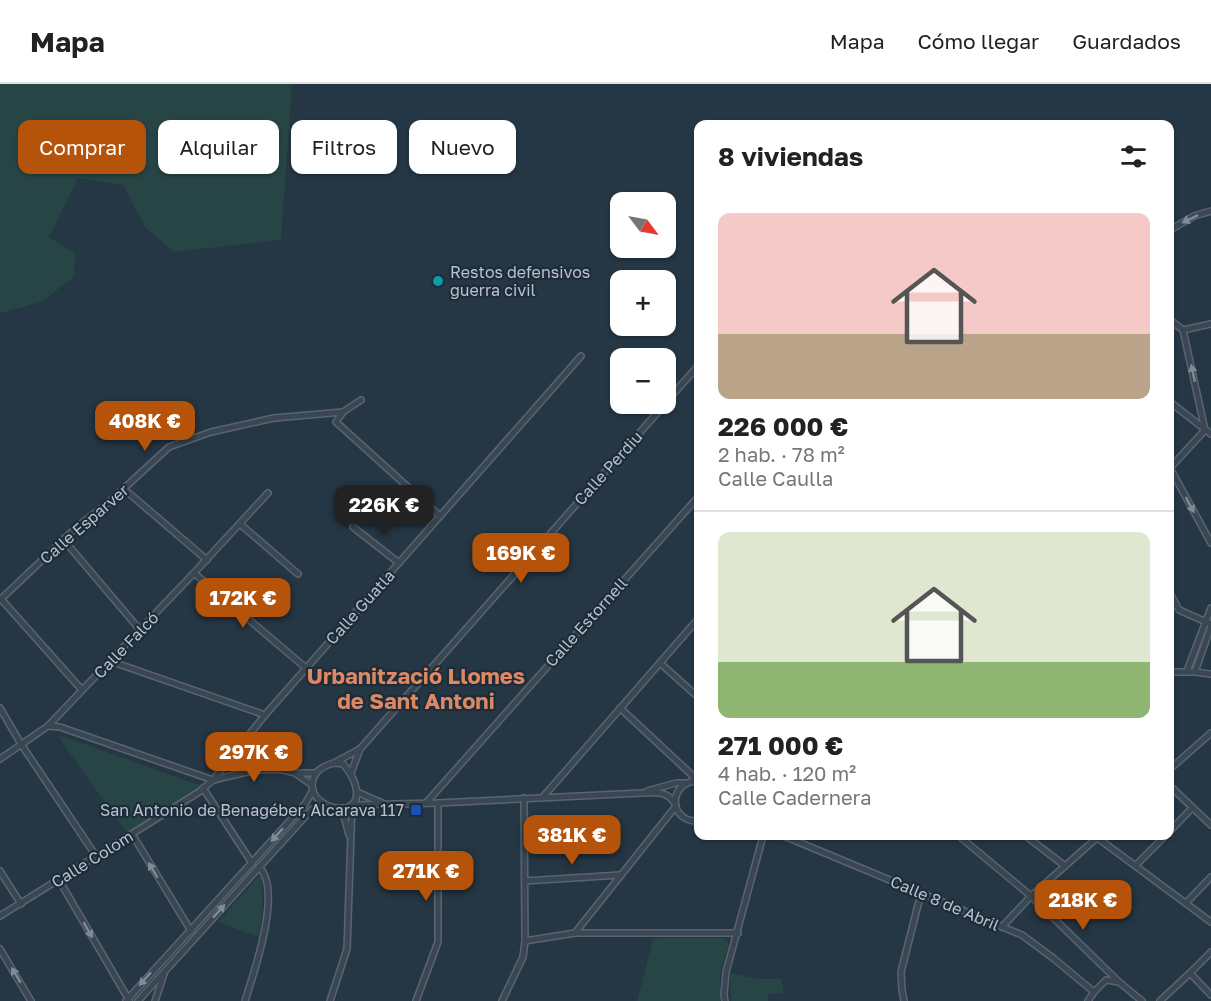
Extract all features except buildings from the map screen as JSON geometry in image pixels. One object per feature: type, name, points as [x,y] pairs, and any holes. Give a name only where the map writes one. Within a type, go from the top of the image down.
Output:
[{"type":"street","points":[[1174,228],[1194,216],[1211,211]]},
{"type":"street","points":[[1174,323],[1183,330],[1209,432]]},
{"type":"street","points":[[1183,330],[1211,324]]},
{"type":"street","name":"Calle Guatla","points":[[213,780],[265,715],[581,356]]},
{"type":"street","name":"Calle Perdiu","points":[[676,391],[694,371]]},
{"type":"street","points":[[361,400],[343,412],[336,422],[440,516]]},
{"type":"street","points":[[1174,405],[1209,432]]},
{"type":"street","name":"Calle Esparver","points":[[1,599],[63,539],[108,503],[169,447],[211,432],[274,418],[343,412]]},
{"type":"street","name":"Calle Perdiu","points":[[334,763],[360,749],[655,414]]},
{"type":"street","points":[[1174,464],[1209,432]]},
{"type":"street","points":[[1174,475],[1211,543]]},
{"type":"street","points":[[124,489],[207,560]]},
{"type":"street","name":"Calle Falcó","points":[[0,759],[48,726],[268,494]]},
{"type":"street","name":"Calle Estornell","points":[[426,803],[694,502]]},
{"type":"street","points":[[240,524],[298,574]]},
{"type":"street","points":[[353,527],[399,563]]},
{"type":"street","points":[[63,539],[140,630]]},
{"type":"street","points":[[195,573],[306,668]]},
{"type":"street","points":[[1,599],[82,690]]},
{"type":"street","points":[[1174,601],[1179,610],[1209,624]]},
{"type":"street","points":[[1195,672],[1209,624],[1211,608]]},
{"type":"street","points":[[543,797],[694,624]]},
{"type":"street","points":[[1187,672],[1209,624]]},
{"type":"street","points":[[110,661],[265,715]]},
{"type":"street","points":[[660,663],[694,694]]},
{"type":"street","points":[[1174,672],[1211,674]]},
{"type":"street","points":[[0,708],[21,744],[96,856]]},
{"type":"street","points":[[620,708],[694,777]]},
{"type":"street","points":[[48,726],[60,728],[213,780],[264,769],[316,773]]},
{"type":"street","points":[[1174,765],[1211,733]]},
{"type":"street","name":"Calle Perdiu","points":[[351,773],[360,749]]},
{"type":"street","points":[[59,880],[128,1000],[305,804],[313,788],[316,773],[323,766],[334,763],[343,764],[351,773],[357,792],[356,800],[352,805],[347,949],[330,1001]]},
{"type":"street","points":[[295,773],[313,788],[314,796],[324,804],[342,808],[352,805],[642,793],[665,794],[671,797],[684,819],[694,821]]},
{"type":"street","name":"Calle Colom","points":[[0,916],[132,834],[213,780]]},
{"type":"street","points":[[642,793],[676,783],[694,782]]},
{"type":"street","points":[[575,933],[675,805],[677,792],[686,783]]},
{"type":"street","points":[[203,788],[252,862],[264,872],[268,889],[266,924],[245,1001]]},
{"type":"street","points":[[1174,790],[1211,825]]},
{"type":"street","points":[[357,792],[387,805]]},
{"type":"street","points":[[502,1001],[523,957],[525,941],[524,798]]},
{"type":"street","points":[[416,1001],[438,942],[438,803]]},
{"type":"street","points":[[138,1001],[311,810],[324,804]]},
{"type":"street","points":[[342,808],[350,841]]},
{"type":"street","points":[[1174,827],[1192,808]]},
{"type":"street","points":[[132,834],[195,937]]},
{"type":"street","points":[[725,1001],[726,972],[763,840]]},
{"type":"street","name":"Calle 8 de Abril","points":[[794,840],[1022,935],[1094,992]]},
{"type":"street","points":[[964,840],[1031,896],[1119,982],[1142,1001]]},
{"type":"street","points":[[1031,840],[1065,866]]},
{"type":"street","points":[[1002,927],[1031,896],[1093,840]]},
{"type":"street","points":[[1102,840],[1211,922]]},
{"type":"street","points":[[1136,865],[1161,840]]},
{"type":"street","points":[[252,862],[259,867]]},
{"type":"street","points":[[0,871],[21,903]]},
{"type":"street","points":[[525,881],[620,875]]},
{"type":"street","points":[[1186,903],[1211,877]]},
{"type":"street","points":[[904,1001],[901,972],[921,893]]},
{"type":"street","points":[[525,941],[575,933],[738,933]]},
{"type":"street","points":[[0,949],[31,1001]]},
{"type":"street","points":[[1160,1001],[1211,952]]},
{"type":"street","points":[[155,1001],[165,971]]},
{"type":"street","points":[[1190,973],[1211,995]]},
{"type":"street","points":[[1088,1001],[1106,980],[1119,982]]},
{"type":"green space","points":[[0,84],[292,84],[281,240],[174,252],[145,227],[123,185],[78,178],[49,237],[75,254],[74,277],[41,302],[0,313]]},
{"type":"green space","points":[[60,736],[65,737],[202,786],[128,834]]},
{"type":"green space","points":[[259,876],[261,877],[262,914],[259,937],[218,922]]},
{"type":"green space","points":[[724,938],[728,941],[720,974],[720,1001],[637,1001],[653,939]]},
{"type":"green space","points":[[730,973],[760,979],[781,979],[784,993],[768,994],[768,1001],[731,1001]]},
{"type":"place","name":"Restos defensivos guerra civil","points":[[438,281]]},
{"type":"place","name":"San Antonio de Benagéber, Alcarava 117","points":[[416,810]]},
{"type":"district","name":"Urbanització Llomes de Sant Antoni","points":[[416,688]]}]
